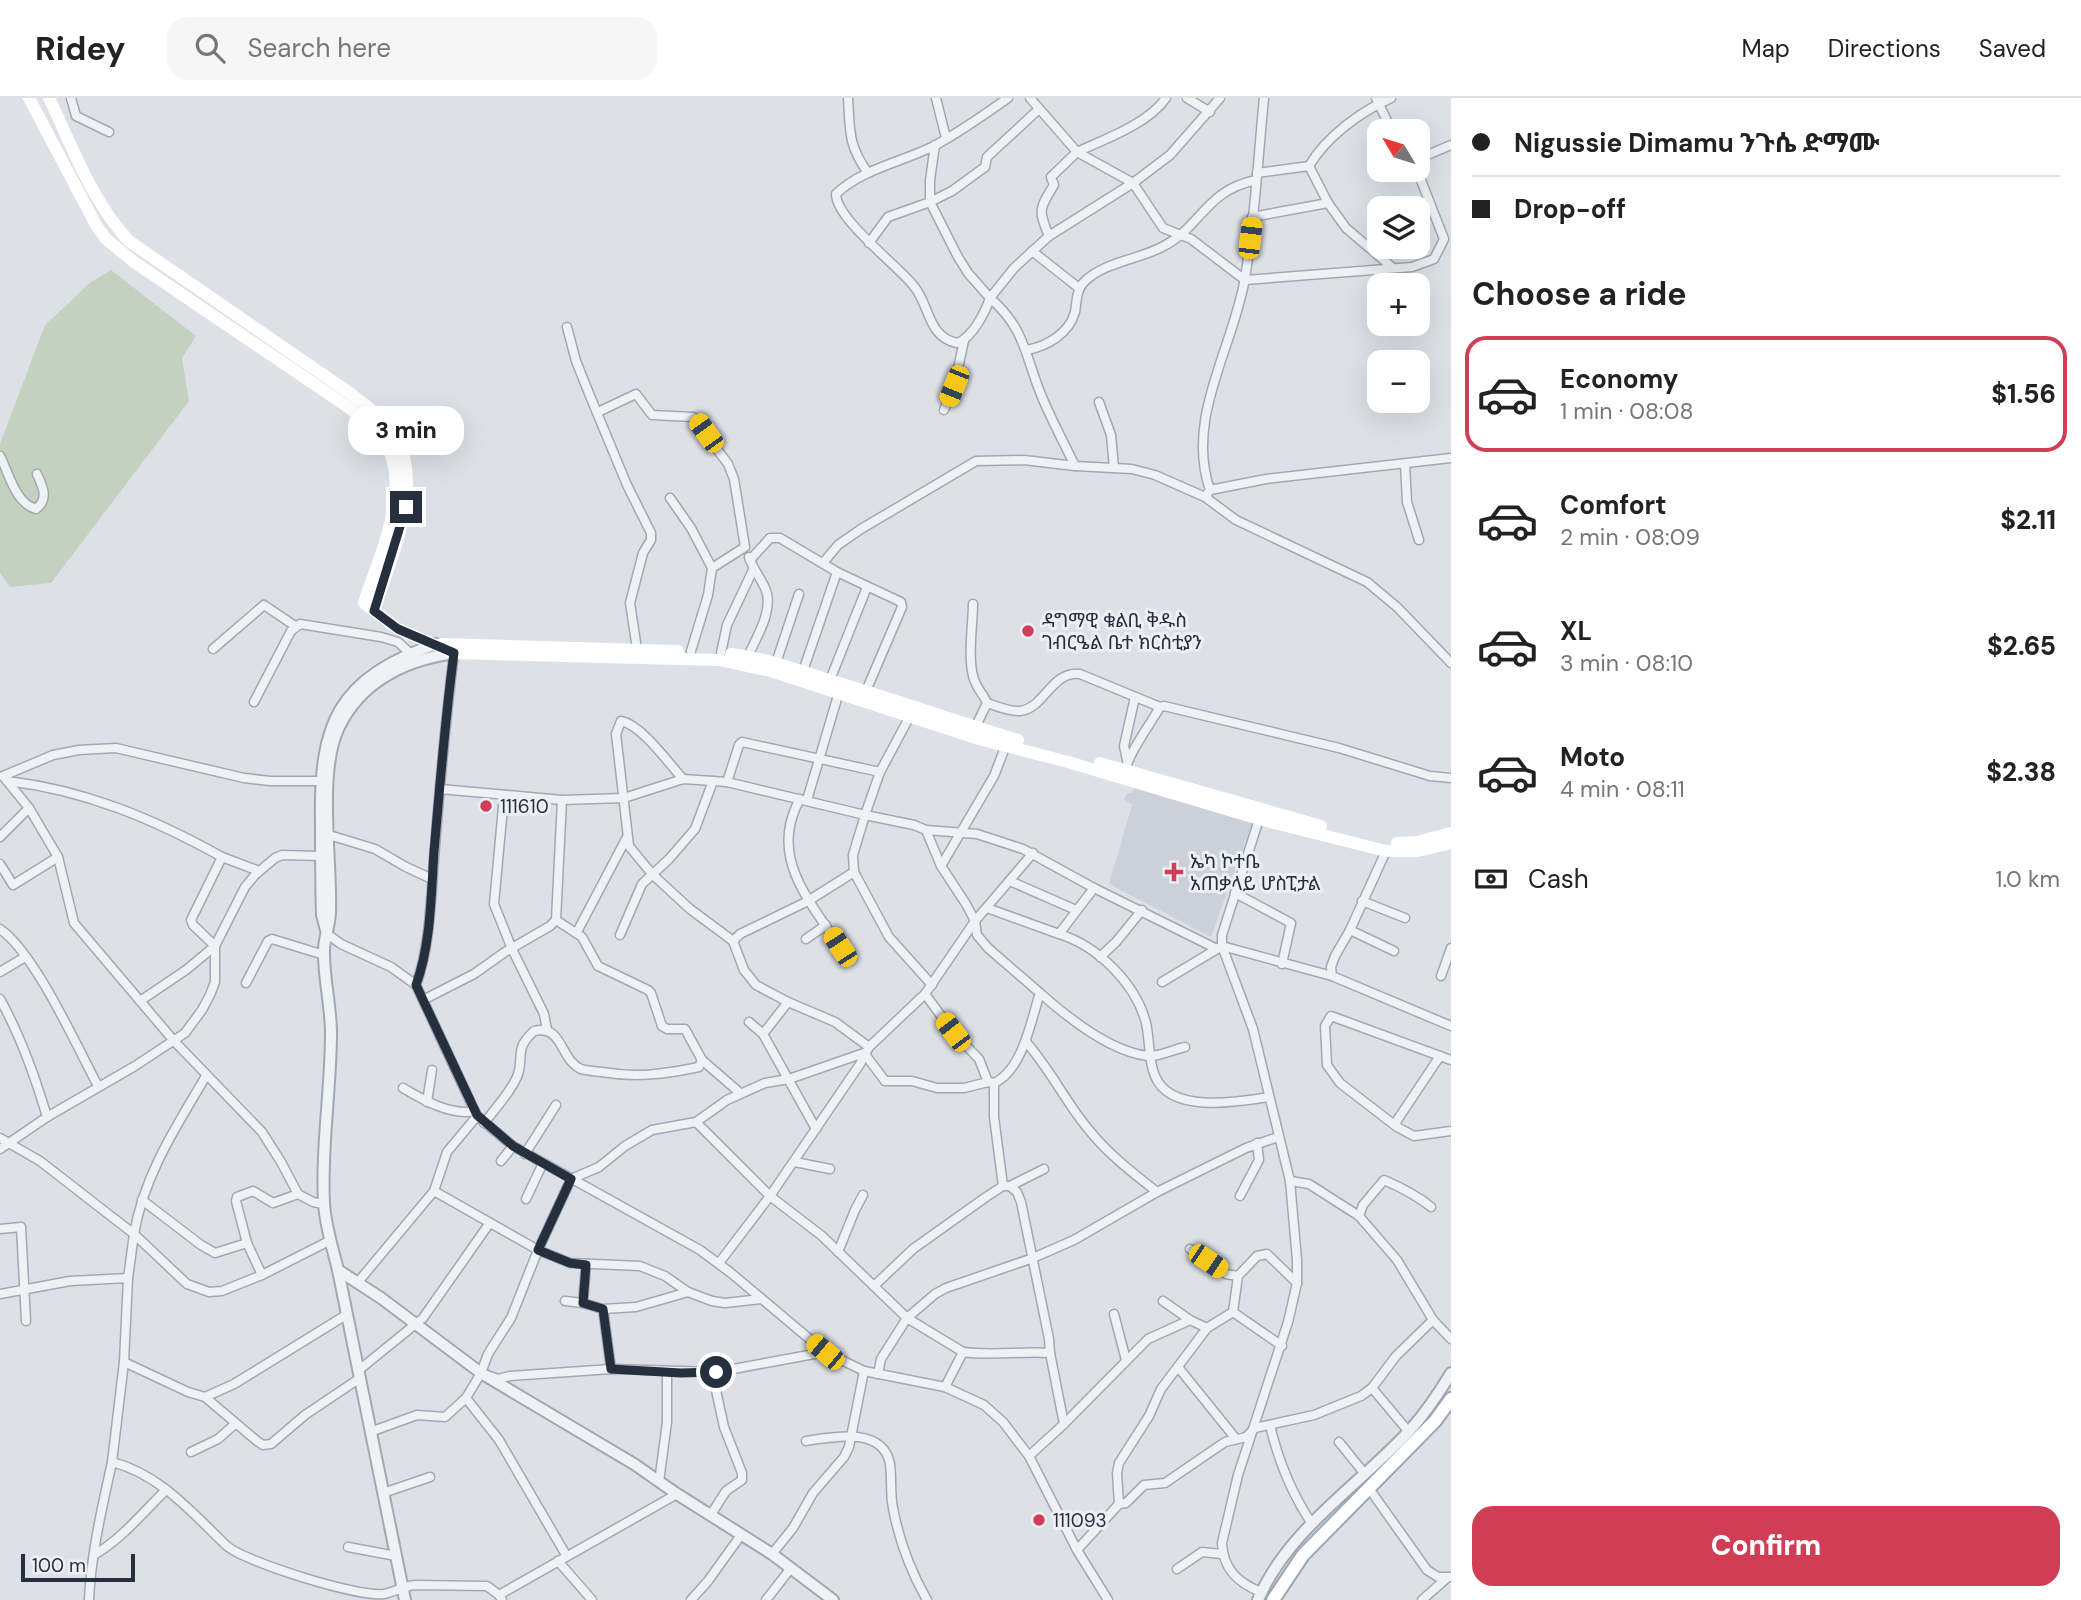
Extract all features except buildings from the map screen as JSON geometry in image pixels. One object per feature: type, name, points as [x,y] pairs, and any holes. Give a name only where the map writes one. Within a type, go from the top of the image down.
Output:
[{"type":"main road","points":[[29,98],[87,209],[106,239],[134,262],[345,405],[366,421],[386,443],[395,470],[395,502],[369,607]]},
{"type":"main road","points":[[49,98],[99,201],[117,229],[129,241],[359,400],[385,422],[396,436],[408,469],[406,507],[369,607]]},
{"type":"main road","points":[[369,607],[398,629],[454,653],[776,663],[975,728],[1125,769],[1260,814],[1386,851],[1418,851],[1451,843]]},
{"type":"main road","points":[[436,644],[721,653],[945,729],[1006,745],[1125,769]]},
{"type":"main road","points":[[1260,814],[1386,843],[1417,842],[1451,833]]},
{"type":"main road","points":[[1273,1600],[1303,1555],[1435,1421],[1451,1399]]},
{"type":"street","points":[[71,98],[76,116],[109,132]]},
{"type":"street","points":[[848,98],[849,132],[853,149],[868,173]]},
{"type":"street","points":[[936,98],[946,138]]},
{"type":"street","points":[[964,341],[957,343],[941,337],[932,325],[916,288],[869,243],[835,199],[838,191],[868,173],[935,145],[972,124],[1008,98]]},
{"type":"street","points":[[1030,98],[1077,152],[1133,183],[1163,228],[1191,239],[1245,280],[1412,267],[1434,260],[1444,239],[1422,182]]},
{"type":"street","points":[[1049,236],[1041,217],[1041,205],[1054,184],[1051,177],[1077,152],[1119,134],[1157,109],[1166,98]]},
{"type":"street","points":[[1187,98],[1210,112]]},
{"type":"street","points":[[944,410],[954,386],[964,341],[990,298],[1049,236],[1133,183],[1170,155],[1220,98]]},
{"type":"street","points":[[1208,494],[1203,468],[1203,421],[1245,280],[1264,98]]},
{"type":"street","points":[[1027,350],[1040,347],[1067,329],[1075,312],[1079,288],[1090,277],[1108,267],[1162,247],[1179,236],[1210,202],[1227,189],[1256,177],[1309,166],[1331,138],[1377,101],[1391,98]]},
{"type":"street","points":[[1377,101],[1386,119]]},
{"type":"street","points":[[869,243],[888,217],[952,191],[985,167],[987,157],[1039,110]]},
{"type":"street","points":[[935,145],[930,202],[958,257],[990,298],[1007,314],[1027,350],[1059,438],[1075,466]]},
{"type":"street","points":[[1430,154],[1451,145]]},
{"type":"street","points":[[1309,166],[1328,203],[1346,228],[1394,268]]},
{"type":"street","points":[[1252,217],[1328,203]]},
{"type":"street","points":[[1032,251],[1079,288]]},
{"type":"street","points":[[567,327],[576,361],[627,485],[651,533],[630,603],[637,649]]},
{"type":"street","points":[[598,412],[636,394],[652,415],[689,415],[696,419],[728,464],[734,480],[745,547],[753,570],[765,588],[768,608],[747,660]]},
{"type":"street","points":[[1099,402],[1111,435],[1114,468]]},
{"type":"street","points":[[0,456],[24,503],[36,509],[44,499],[44,490],[37,474]]},
{"type":"street","points":[[1208,494],[1266,480],[1451,458]]},
{"type":"street","points":[[823,563],[838,545],[861,529],[976,461],[1024,460],[1132,469],[1208,494],[1236,520],[1367,582],[1389,600],[1451,663]]},
{"type":"street","points":[[1405,464],[1407,502],[1419,540]]},
{"type":"street","points":[[670,498],[691,528],[712,568],[708,595],[691,651]]},
{"type":"street","points":[[750,560],[766,541],[780,538],[837,572],[899,600],[902,607],[866,691]]},
{"type":"street","points":[[712,568],[745,547]]},
{"type":"street","points":[[721,653],[727,625],[753,570]]},
{"type":"street","points":[[803,671],[837,572]]},
{"type":"street","points":[[830,680],[867,587]]},
{"type":"street","points":[[776,663],[799,594]]},
{"type":"street","points":[[974,604],[971,663],[975,683],[984,694],[986,704],[975,728]]},
{"type":"street","points":[[213,649],[264,605],[295,626]]},
{"type":"street","points":[[254,702],[295,626],[300,624],[381,637],[398,642],[410,653]]},
{"type":"street","points":[[436,644],[410,653],[374,673],[338,710],[327,737],[321,856],[322,915],[326,933],[341,944],[391,967],[416,985],[476,1113],[484,1123],[513,1146],[700,1250],[825,1352],[864,1371],[945,1387],[984,1405],[1003,1422],[1028,1456],[1077,1550],[1108,1600]]},
{"type":"street","points":[[405,1600],[324,1204],[331,1029],[324,955],[330,915],[329,835],[323,788],[338,729],[347,713],[363,695],[380,680],[413,661],[454,653],[441,757],[423,968],[416,985]]},
{"type":"street","points":[[986,704],[1019,711],[1032,706],[1058,680],[1072,673],[1080,674],[1160,707],[1174,707],[1339,748],[1430,776],[1451,778]]},
{"type":"street","points":[[839,692],[803,799],[791,815],[787,835],[797,879],[808,901],[840,947]]},
{"type":"street","points":[[1125,769],[1124,746],[1135,697]]},
{"type":"street","points":[[1125,769],[1160,707]]},
{"type":"street","points":[[910,716],[880,772],[853,855],[854,872],[890,937],[932,985]]},
{"type":"street","points":[[683,779],[640,732],[627,722],[621,721],[616,734],[629,846],[652,874],[690,909],[733,941],[749,978],[756,985],[835,1022],[866,1050],[886,1081],[912,1081],[937,1088],[964,1088],[1000,1081],[1014,1065],[1026,1042],[1040,993]]},
{"type":"street","points":[[727,782],[742,742],[880,772]]},
{"type":"street","points":[[941,866],[994,776],[1006,745]]},
{"type":"street","points":[[323,788],[244,778],[116,748],[53,755],[5,775],[4,778],[29,808],[58,857],[74,923],[174,1041],[262,1132],[298,1194],[324,1204]]},
{"type":"street","points":[[440,789],[562,800],[624,798],[683,779],[727,782],[926,830],[978,834],[1033,853],[1163,923],[1220,947],[1332,976],[1451,1026]]},
{"type":"street","points":[[7,781],[40,785],[93,799],[144,817],[222,857],[259,871]]},
{"type":"street","points":[[620,935],[635,894],[642,884],[695,829],[713,781]]},
{"type":"street","points":[[504,796],[494,904],[544,1014],[547,1030],[559,1040],[580,1069],[621,1076],[659,1076],[699,1067],[702,1060]]},
{"type":"street","points":[[423,1000],[474,974],[556,920],[562,800]]},
{"type":"street","points":[[0,837],[29,808]]},
{"type":"street","points":[[1260,814],[1220,947],[1249,1017],[1290,1181],[1296,1236],[1297,1283],[1282,1346],[1238,1475],[1222,1543],[1222,1554],[1235,1577],[1260,1596],[1285,1556],[1312,1524],[1409,1432],[1436,1398],[1451,1373]]},
{"type":"street","points":[[926,830],[941,866],[975,921],[977,935],[988,948],[1061,1012],[1103,1039],[1150,1057],[1185,1046]]},
{"type":"street","points":[[329,835],[375,849],[432,879]]},
{"type":"street","points":[[577,932],[627,837]]},
{"type":"street","points":[[1332,976],[1331,967],[1335,956],[1350,930],[1386,851]]},
{"type":"street","points":[[370,1432],[417,1415],[448,1416],[466,1398],[481,1373],[488,1354],[511,1318],[538,1250],[571,1179],[599,1167],[645,1133],[696,1122],[740,1093],[765,1083],[789,1079],[866,1050],[925,994],[975,921],[1033,853]]},
{"type":"street","points":[[140,1000],[186,970],[215,946],[241,894],[259,871],[275,858],[282,855],[321,856]]},
{"type":"street","points":[[0,864],[13,885],[58,857]]},
{"type":"street","points":[[0,1149],[47,1117],[135,1066],[185,1033],[210,996],[216,969],[215,946],[191,920],[222,857]]},
{"type":"street","points":[[733,941],[740,934],[808,901],[854,872]]},
{"type":"street","points":[[1010,881],[1076,910]]},
{"type":"street","points":[[1059,934],[1094,888]]},
{"type":"street","points":[[1235,893],[1291,923],[1282,964]]},
{"type":"street","points":[[1362,901],[1405,918]]},
{"type":"street","points":[[987,908],[1085,946],[1125,982],[1140,1004],[1155,1078],[1164,1088],[1183,1099],[1214,1103],[1269,1097]]},
{"type":"street","points":[[1100,957],[1142,910]]},
{"type":"street","points":[[556,920],[577,932],[598,966],[648,989],[662,1026],[667,1029],[685,1029],[702,1060],[740,1093]]},
{"type":"street","points":[[806,939],[826,925]]},
{"type":"street","points":[[0,929],[25,957],[98,1086]]},
{"type":"street","points":[[1350,930],[1394,951]]},
{"type":"street","points":[[246,983],[268,941],[272,939],[324,955]]},
{"type":"street","points":[[1162,982],[1220,947]]},
{"type":"street","points":[[1441,976],[1451,948]]},
{"type":"street","points":[[0,972],[25,957]]},
{"type":"street","points":[[925,994],[953,1032],[979,1059],[991,1083],[1006,1186]]},
{"type":"street","points":[[0,999],[16,1029],[36,1079],[47,1117]]},
{"type":"street","points":[[763,1034],[788,1002]]},
{"type":"street","points":[[1451,1060],[1331,1016],[1325,1026],[1327,1065],[1340,1083],[1397,1127],[1414,1136],[1451,1130]]},
{"type":"street","points":[[749,1022],[763,1034],[816,1129]]},
{"type":"street","points":[[484,1123],[519,1073],[520,1049],[524,1043],[534,1031],[547,1030]]},
{"type":"street","points":[[1026,1042],[1053,1075],[1090,1132],[1108,1152],[1157,1192]]},
{"type":"street","points":[[719,1263],[795,1162],[860,1064],[866,1050]]},
{"type":"street","points":[[1397,1127],[1396,1122],[1440,1056]]},
{"type":"street","points":[[427,1102],[432,1070]]},
{"type":"street","points":[[89,1600],[94,1555],[112,1462],[124,1362],[128,1278],[134,1234],[142,1200],[155,1164],[206,1076]]},
{"type":"street","points":[[403,1088],[427,1102],[476,1113]]},
{"type":"street","points":[[526,1154],[556,1105]]},
{"type":"street","points":[[358,1282],[434,1191],[447,1152],[476,1113]]},
{"type":"street","points":[[696,1122],[770,1196],[822,1236],[907,1318],[963,1352],[988,1355],[1050,1353]]},
{"type":"street","points":[[878,1374],[881,1359],[907,1318],[935,1294],[1033,1258],[1116,1217],[1157,1192],[1257,1143],[1278,1137]]},
{"type":"street","points":[[0,1138],[40,1161],[134,1234],[176,1275],[199,1290],[222,1291],[262,1275],[331,1240]]},
{"type":"street","points":[[1240,1196],[1259,1160],[1257,1143]]},
{"type":"street","points":[[501,1161],[513,1146]]},
{"type":"street","points":[[795,1162],[830,1169]]},
{"type":"street","points":[[526,1199],[542,1164]]},
{"type":"street","points":[[874,1286],[913,1249],[1006,1186],[1044,1169]]},
{"type":"street","points":[[1359,1216],[1363,1205],[1384,1180],[1408,1194],[1418,1196],[1431,1207]]},
{"type":"street","points":[[1290,1181],[1309,1184],[1359,1216],[1398,1260],[1433,1320],[1451,1339]]},
{"type":"street","points":[[1006,1186],[1017,1192],[1021,1202],[1064,1424]]},
{"type":"street","points":[[262,1275],[247,1243],[237,1196],[253,1191],[273,1203],[298,1194]]},
{"type":"street","points":[[434,1191],[538,1250],[570,1263],[640,1266],[665,1276],[688,1292],[712,1301],[725,1303],[761,1299]]},
{"type":"street","points":[[838,1252],[863,1195]]},
{"type":"street","points":[[142,1200],[201,1245],[215,1252],[247,1243]]},
{"type":"street","points":[[124,1362],[188,1392],[205,1397],[257,1441],[263,1445],[271,1444],[359,1374],[423,1318],[489,1224]]},
{"type":"street","points":[[0,1229],[21,1227],[26,1321]]},
{"type":"street","points":[[1190,1249],[1226,1274],[1238,1276]]},
{"type":"street","points":[[1119,1504],[1119,1463],[1149,1416],[1161,1389],[1208,1328],[1233,1312],[1238,1276],[1257,1256],[1263,1254],[1270,1257],[1297,1283]]},
{"type":"street","points":[[583,1303],[586,1265]]},
{"type":"street","points":[[338,1270],[481,1373],[634,1464],[772,1554],[833,1600]]},
{"type":"street","points":[[0,1294],[70,1281],[128,1278]]},
{"type":"street","points":[[565,1301],[603,1309],[636,1307],[688,1292]]},
{"type":"street","points":[[1163,1301],[1189,1320],[1208,1328]]},
{"type":"street","points":[[603,1309],[611,1369]]},
{"type":"street","points":[[1233,1312],[1282,1346]]},
{"type":"street","points":[[1114,1314],[1126,1360]]},
{"type":"street","points":[[205,1397],[233,1384],[346,1315]]},
{"type":"street","points":[[1028,1456],[1064,1424],[1148,1339],[1189,1320]]},
{"type":"street","points":[[1077,1550],[1119,1504],[1126,1503],[1144,1485],[1165,1483],[1225,1442],[1246,1437],[1255,1428],[1332,1409],[1373,1388],[1396,1356],[1433,1320]]},
{"type":"street","points":[[481,1373],[498,1379],[611,1369],[712,1372],[825,1352]]},
{"type":"street","points":[[945,1387],[963,1352]]},
{"type":"street","points":[[1178,1367],[1236,1439]]},
{"type":"street","points":[[772,1554],[793,1528],[818,1486],[844,1457],[864,1371]]},
{"type":"street","points":[[659,1482],[667,1422],[667,1372]]},
{"type":"street","points":[[710,1516],[726,1491],[742,1480],[724,1427],[712,1372]]},
{"type":"street","points":[[1373,1388],[1409,1432]]},
{"type":"street","points":[[466,1398],[499,1440],[566,1555]]},
{"type":"street","points":[[191,1452],[218,1439],[235,1424]]},
{"type":"street","points":[[1270,1425],[1276,1452],[1285,1474],[1312,1524]]},
{"type":"street","points":[[806,1441],[851,1435],[879,1445],[887,1453],[892,1507],[911,1568],[927,1600]]},
{"type":"street","points":[[1339,1442],[1364,1473]]},
{"type":"street","points":[[112,1462],[134,1470],[166,1490],[241,1555],[311,1580],[384,1594],[402,1587],[487,1586],[500,1597],[566,1555],[677,1494]]},
{"type":"street","points":[[383,1493],[430,1477]]},
{"type":"street","points":[[1368,1488],[1427,1570],[1438,1577],[1450,1578]]},
{"type":"street","points":[[94,1555],[127,1531],[166,1490]]},
{"type":"street","points":[[691,1600],[741,1535]]},
{"type":"street","points":[[348,1547],[396,1556]]},
{"type":"street","points":[[1177,1569],[1202,1552],[1222,1554]]},
{"type":"street","points":[[558,1561],[592,1600]]},
{"type":"street","points":[[766,1600],[791,1568]]},
{"type":"street","points":[[1422,1600],[1450,1578]]},
{"type":"shaded area","name":"ኤካ ኮተቤ አጠቃላይ ሆስፒታል","points":[[1135,788],[1253,820],[1211,937],[1109,884],[1132,805],[1124,799],[1127,793],[1131,793]]},
{"type":"green space","points":[[111,270],[196,336],[182,358],[189,401],[51,583],[10,587],[0,573],[0,444],[45,325],[91,282]]},
{"type":"place","name":"ዳግማዊ ቁልቢ ቅዱስ ገብርዔል ቤተ ክርስቲያን","points":[[1028,631]]},
{"type":"place","name":"111610","points":[[486,806]]},
{"type":"place","name":"ኤካ ኮተቤ አጠቃላይ ሆስፒታል","points":[[1174,872]]},
{"type":"place","name":"111093","points":[[1039,1520]]},
{"type":"route","points":[[406,507],[374,611],[398,629],[454,653],[441,757],[423,968],[416,985],[477,1115],[513,1146],[571,1179],[538,1250],[570,1263],[586,1265],[583,1303],[603,1309],[611,1369],[716,1372]]}]
